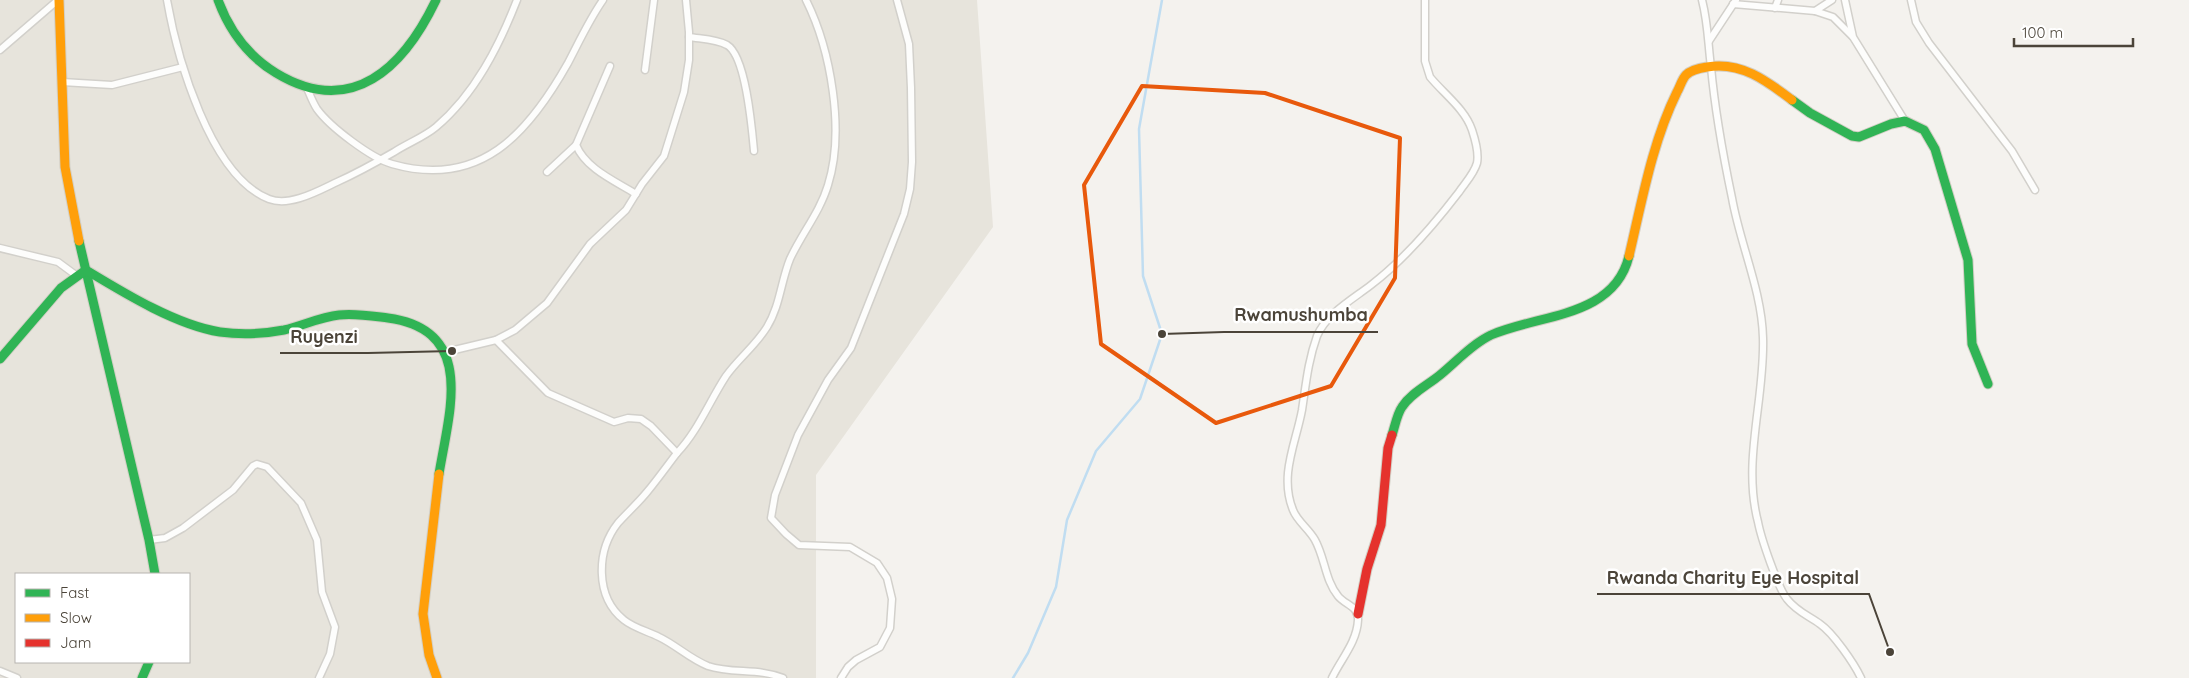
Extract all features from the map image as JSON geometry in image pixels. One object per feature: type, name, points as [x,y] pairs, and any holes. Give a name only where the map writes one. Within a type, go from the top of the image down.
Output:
[{"type":"main road","points":[[58,0],[65,167],[72,213],[149,540],[155,573]]},
{"type":"main road","points":[[218,0],[222,12],[251,55],[284,78],[307,88],[334,92],[374,80],[388,70],[408,50],[422,31],[436,0]]},
{"type":"main road","points":[[1358,614],[1367,569],[1382,525],[1388,448],[1402,408],[1410,397],[1439,376],[1476,344],[1491,335],[1575,310],[1599,300],[1613,288],[1626,268],[1639,205],[1678,87],[1686,75],[1699,68],[1711,66],[1736,67],[1747,70],[1771,84],[1810,113],[1852,136],[1859,137],[1891,124],[1905,121],[1924,130],[1938,160],[1968,260],[1972,344],[1988,384]]},
{"type":"main road","points":[[0,359],[61,288],[86,270]]},
{"type":"main road","points":[[86,270],[139,302],[196,325],[220,332],[258,333],[284,330],[339,315],[361,315],[401,320],[423,328],[438,339],[446,352],[450,369],[451,400],[436,487],[423,614],[429,655],[437,678]]},
{"type":"main road","points":[[142,678],[148,663]]},
{"type":"street","points":[[0,50],[58,0]]},
{"type":"street","points":[[167,0],[190,90],[226,160],[238,178],[253,191],[270,200],[283,202],[296,199],[381,161],[435,128],[464,98],[494,52],[517,0]]},
{"type":"street","points":[[307,88],[316,108],[327,121],[381,161],[428,172],[454,170],[480,160],[517,136],[567,65],[603,0]]},
{"type":"street","points":[[645,70],[654,0]]},
{"type":"street","points":[[446,352],[496,340],[515,330],[547,303],[586,250],[626,210],[664,156],[684,92],[689,60],[686,0]]},
{"type":"street","points":[[783,678],[772,674],[734,671],[708,666],[659,637],[624,620],[608,599],[603,588],[601,572],[603,556],[618,524],[649,490],[694,432],[727,375],[767,327],[775,312],[783,278],[790,260],[798,242],[818,210],[828,184],[837,134],[835,114],[819,31],[806,0]]},
{"type":"street","points":[[842,678],[848,667],[880,647],[890,628],[892,599],[887,578],[878,563],[850,547],[799,545],[771,518],[775,495],[798,435],[828,380],[850,348],[904,214],[910,189],[912,162],[911,88],[909,44],[897,0]]},
{"type":"street","points":[[1332,678],[1356,636],[1358,614],[1355,609],[1338,596],[1327,574],[1316,542],[1293,510],[1288,481],[1288,467],[1302,410],[1304,383],[1322,327],[1414,247],[1436,222],[1473,173],[1477,162],[1472,131],[1468,120],[1430,77],[1427,70],[1425,61],[1425,0]]},
{"type":"street","points":[[1702,0],[1708,22],[1719,132],[1732,201],[1760,312],[1763,336],[1761,389],[1755,424],[1754,458],[1753,498],[1758,523],[1782,592],[1799,611],[1828,631],[1861,678]]},
{"type":"street","points":[[1775,8],[1778,0]]},
{"type":"street","points":[[1815,11],[1832,0]]},
{"type":"street","points":[[1844,0],[1853,38]]},
{"type":"street","points":[[1911,0],[1916,22],[1929,43],[2012,151],[2035,190]]},
{"type":"street","points":[[1709,41],[1735,2],[1815,11],[1833,17],[1853,38],[1905,121]]},
{"type":"street","points":[[689,37],[715,41],[733,50],[743,76],[754,151]]},
{"type":"street","points":[[547,172],[576,144],[610,66]]},
{"type":"street","points":[[62,82],[112,85],[183,68]]},
{"type":"street","points":[[576,144],[580,153],[591,165],[636,194]]},
{"type":"street","points":[[0,248],[58,262],[76,276]]},
{"type":"street","points":[[496,340],[548,393],[614,422],[628,418],[641,419],[651,426],[676,453]]},
{"type":"street","points":[[149,540],[165,538],[194,521],[233,490],[253,466],[261,464],[267,467],[301,503],[316,540],[322,592],[335,627],[330,654],[319,678]]},
{"type":"street","points":[[0,671],[18,678]]},
{"type":"highlighted area","points":[[1142,86],[1265,93],[1400,138],[1395,278],[1331,386],[1216,423],[1101,344],[1084,185]]},
{"type":"shaded area","points":[[0,0],[977,0],[993,227],[816,475],[816,678],[0,678]]},
{"type":"waterway","points":[[1013,678],[1028,653],[1056,587],[1067,520],[1096,451],[1140,399],[1162,334],[1143,276],[1139,129],[1162,0]]},
{"type":"traffic: fast","points":[[218,0],[234,32],[257,59],[276,73],[303,86],[329,90],[352,88],[372,79],[391,65],[408,46],[436,0]]},
{"type":"traffic: fast","points":[[1792,100],[1810,113],[1852,136],[1859,137],[1891,124],[1905,121],[1924,130],[1935,149],[1968,260],[1972,344],[1988,384]]},
{"type":"traffic: fast","points":[[79,241],[149,540],[155,573]]},
{"type":"traffic: fast","points":[[1392,435],[1399,413],[1406,402],[1477,343],[1510,328],[1572,311],[1591,303],[1608,292],[1621,276],[1629,256]]},
{"type":"traffic: fast","points":[[0,359],[61,288],[86,270],[133,298],[168,315],[186,323],[220,332],[244,334],[276,331],[345,314],[388,318],[416,326],[435,339],[446,356],[451,377],[451,401],[439,474]]},
{"type":"traffic: fast","points":[[142,678],[149,663]]},
{"type":"traffic: slow","points":[[59,0],[65,167],[79,241]]},
{"type":"traffic: slow","points":[[1629,256],[1654,152],[1668,111],[1686,75],[1704,67],[1731,67],[1753,74],[1792,100]]},
{"type":"traffic: slow","points":[[437,678],[429,655],[423,614],[439,474]]},
{"type":"traffic: jam","points":[[1358,614],[1367,569],[1381,525],[1388,448],[1392,435]]},
{"type":"place","name":"Rwamushumba","points":[[1162,334]]},
{"type":"place","name":"Ruyenzi","points":[[452,351]]},
{"type":"place","name":"Rwanda Charity Eye Hospital","points":[[1890,652]]}]
